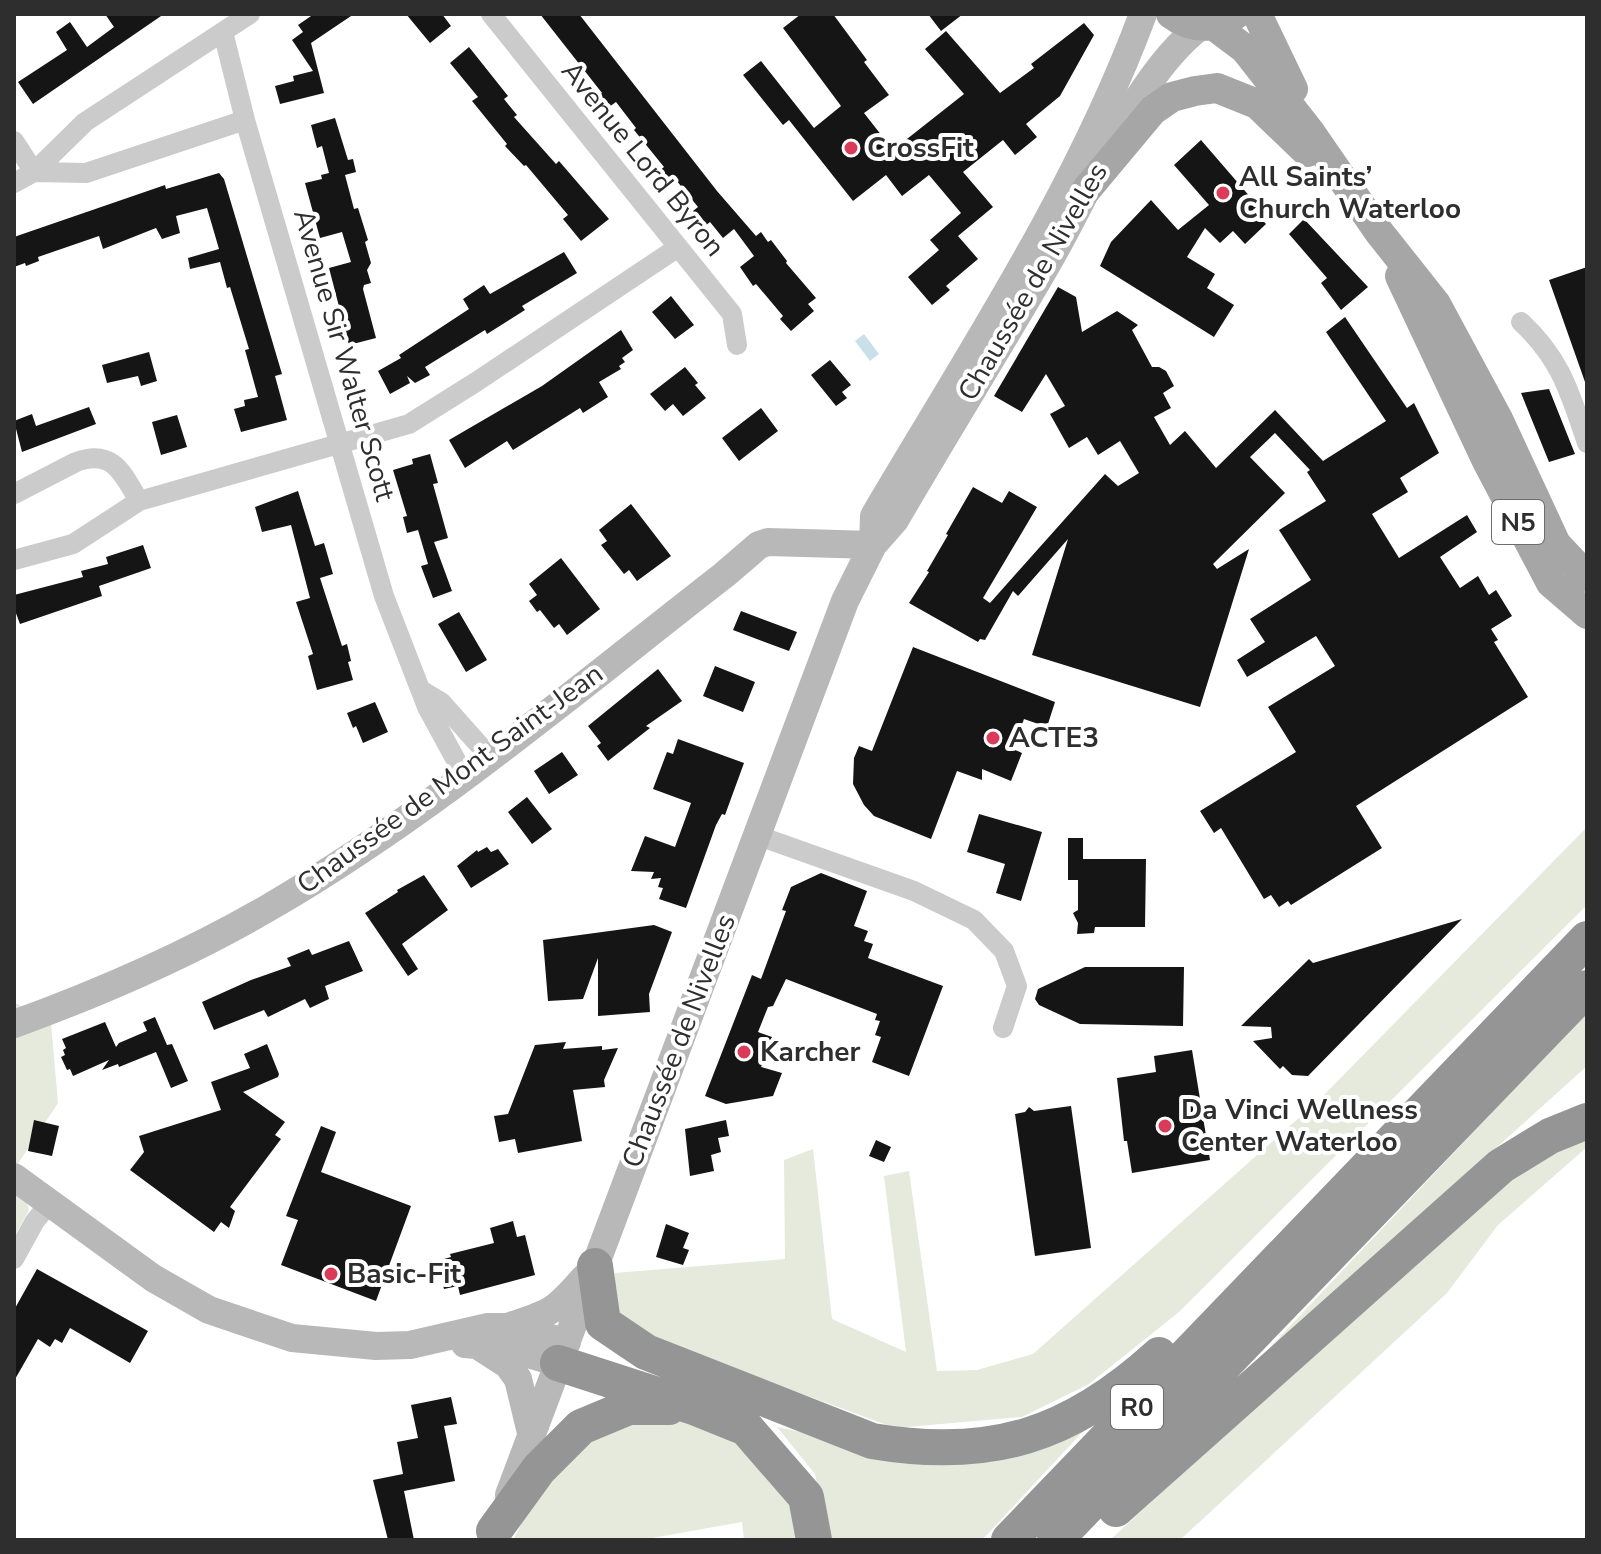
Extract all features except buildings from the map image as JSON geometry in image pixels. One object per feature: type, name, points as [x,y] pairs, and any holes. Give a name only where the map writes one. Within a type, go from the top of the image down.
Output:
[{"type":"highway","name":"R0","points":[[1009,1540],[1587,939]]},
{"type":"highway","name":"R0","points":[[1055,1540],[1587,988]]},
{"type":"highway","points":[[1083,1540],[1501,1166],[1550,1136],[1587,1121]]},
{"type":"highway","points":[[595,1266],[603,1323],[646,1352],[872,1441],[909,1448],[950,1450],[980,1448],[1050,1429],[1108,1396],[1138,1374],[1221,1297],[1265,1273]]},
{"type":"highway","points":[[563,1352],[740,1391]]},
{"type":"highway","points":[[563,1352],[746,1428],[806,1497],[814,1540]]},
{"type":"highway","points":[[493,1536],[539,1469],[581,1427],[629,1407],[694,1407]]},
{"type":"main road","name":"Chaussée de Nivelles","points":[[873,545],[874,516],[1086,151],[1143,14]]},
{"type":"main road","name":"N5","points":[[1171,14],[1186,23],[1217,22],[1245,49],[1310,132],[1379,232],[1436,304],[1498,419],[1556,544],[1587,577]]},
{"type":"main road","name":"N5","points":[[1257,14],[1310,132]]},
{"type":"main road","name":"Chaussée de Nivelles","points":[[493,1536],[533,1438],[845,601],[873,545],[895,520],[1050,258],[1128,116],[1182,40],[1217,22]]},
{"type":"main road","points":[[1087,189],[1153,110],[1172,97],[1217,88],[1257,104],[1360,204]]},
{"type":"main road","name":"N5","points":[[1379,232],[1449,384],[1526,539],[1551,583],[1587,614]]},
{"type":"main road","name":"Chaussée de Mont Saint-Jean","points":[[14,1024],[162,963],[268,908],[330,870],[464,775],[759,545],[768,542],[873,545]]},
{"type":"main road","points":[[14,1177],[153,1278],[223,1317],[292,1338],[376,1346],[476,1344],[563,1352]]},
{"type":"main road","points":[[420,1344],[477,1329],[507,1327],[542,1316],[558,1308],[595,1266]]},
{"type":"main road","points":[[507,1327],[563,1352]]},
{"type":"main road","points":[[476,1344],[508,1365],[518,1379],[533,1438]]},
{"type":"street","points":[[14,183],[34,172],[85,122],[250,14]]},
{"type":"street","name":"Avenue Lord Byron","points":[[491,14],[732,314],[737,345]]},
{"type":"street","name":"Avenue Sir Walter Scott","points":[[223,32],[245,120],[384,596],[427,707],[464,775]]},
{"type":"street","points":[[34,172],[86,173],[245,120]]},
{"type":"street","points":[[14,141],[34,172]]},
{"type":"street","points":[[14,560],[73,544],[139,501],[409,424],[677,248]]},
{"type":"street","points":[[1521,322],[1541,341],[1564,376],[1587,443]]},
{"type":"street","points":[[14,494],[76,462],[100,458],[119,468],[139,501]]},
{"type":"street","name":"Avenue Sir Walter Scott","points":[[421,690],[441,702],[489,756]]},
{"type":"street","points":[[756,835],[914,891],[974,920],[1004,951],[1017,986],[1003,1028]]},
{"type":"street","points":[[14,1259],[35,1221],[49,1204]]},
{"type":"shaded area","points":[[1587,827],[1587,905],[1179,1312],[1089,1384],[1022,1417],[895,1428],[635,1332],[612,1304],[615,1273],[785,1259],[784,1160],[813,1149],[832,1319],[906,1352],[884,1176],[909,1171],[937,1371],[977,1370],[1033,1354],[1318,1101]]},
{"type":"shaded area","points":[[14,1002],[51,1023],[58,1103],[17,1165],[29,1210],[14,1238]]},
{"type":"shaded area","points":[[1587,1012],[1587,1066],[1240,1379]]},
{"type":"shaded area","points":[[1587,1135],[1587,1147],[1498,1225],[1447,1293],[1180,1540],[1110,1540],[1516,1167]]},
{"type":"shaded area","points":[[661,1412],[755,1451],[790,1503],[801,1540],[744,1540],[742,1522],[641,1540],[513,1540],[555,1459],[585,1430]]},
{"type":"shaded area","points":[[1089,1425],[982,1540],[828,1540],[815,1474],[777,1427],[939,1460]]},
{"type":"water","points":[[864,334],[879,354],[870,361],[855,341]]},
{"type":"place","name":"CrossFit","points":[[851,148]]},
{"type":"place","name":"All Saints’ Church Waterloo","points":[[1223,193]]},
{"type":"place","name":"ACTE3","points":[[993,738]]},
{"type":"place","name":"Karcher","points":[[744,1052]]},
{"type":"place","name":"Da Vinci Wellness Center Waterloo","points":[[1165,1126]]},
{"type":"place","name":"Basic-Fit","points":[[331,1274]]}]
